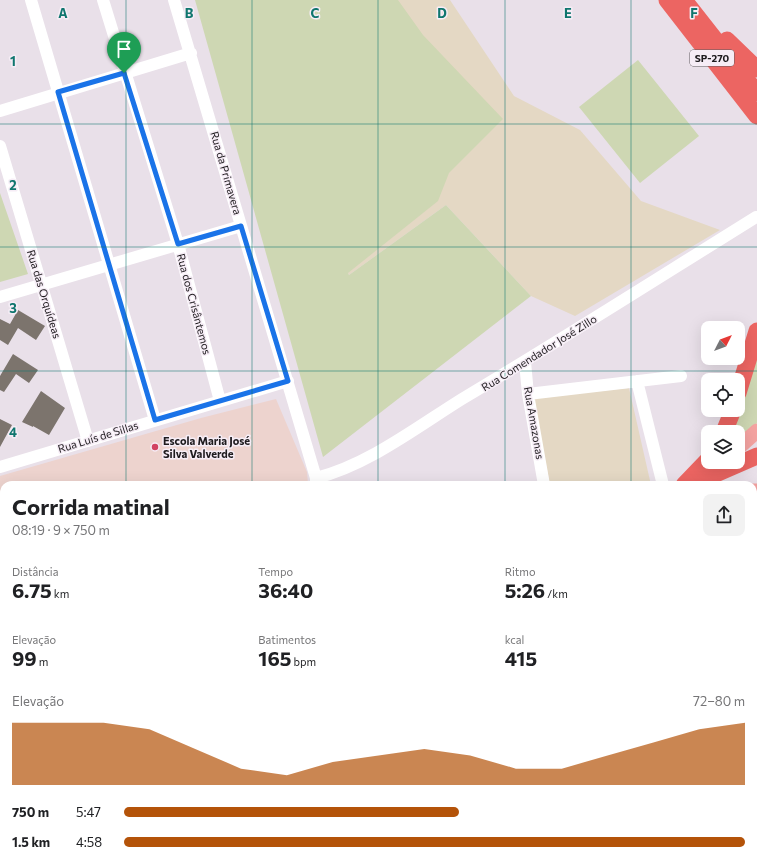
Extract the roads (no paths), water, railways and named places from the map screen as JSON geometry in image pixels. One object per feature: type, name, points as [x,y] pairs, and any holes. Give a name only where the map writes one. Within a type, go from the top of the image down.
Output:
[{"type":"highway","name":"SP-270","points":[[667,0],[757,116]]},
{"type":"highway","name":"SP-270","points":[[684,0],[757,92]]},
{"type":"highway","points":[[689,0],[757,69]]},
{"type":"highway","points":[[744,373],[757,331]]},
{"type":"highway","points":[[699,481],[757,456]]},
{"type":"highway","points":[[688,481],[701,467]]},
{"type":"main road","points":[[745,442],[757,431]]},
{"type":"main road","points":[[698,481],[714,469]]},
{"type":"street","points":[[31,0],[155,420]]},
{"type":"street","name":"Rua dos Crisântemos","points":[[103,0],[124,73],[178,244],[220,401]]},
{"type":"street","name":"Rua da Primavera","points":[[174,0],[288,381],[315,481]]},
{"type":"street","points":[[0,111],[58,92],[191,53]]},
{"type":"street","name":"Rua das Orquídeas","points":[[0,146],[88,441]]},
{"type":"street","name":"Rua Comendador José Zillo","points":[[320,481],[370,456],[525,362],[756,217]]},
{"type":"street","points":[[0,297],[241,226]]},
{"type":"street","name":"Rua Amazonas","points":[[525,362],[528,394],[543,481]]},
{"type":"street","points":[[528,394],[681,376]]},
{"type":"street","name":"Rua Luís de Sillas","points":[[0,467],[288,381]]},
{"type":"street","points":[[637,382],[662,481]]},
{"type":"place","name":"Escola Maria José Silva Valverde","points":[[155,447]]}]
